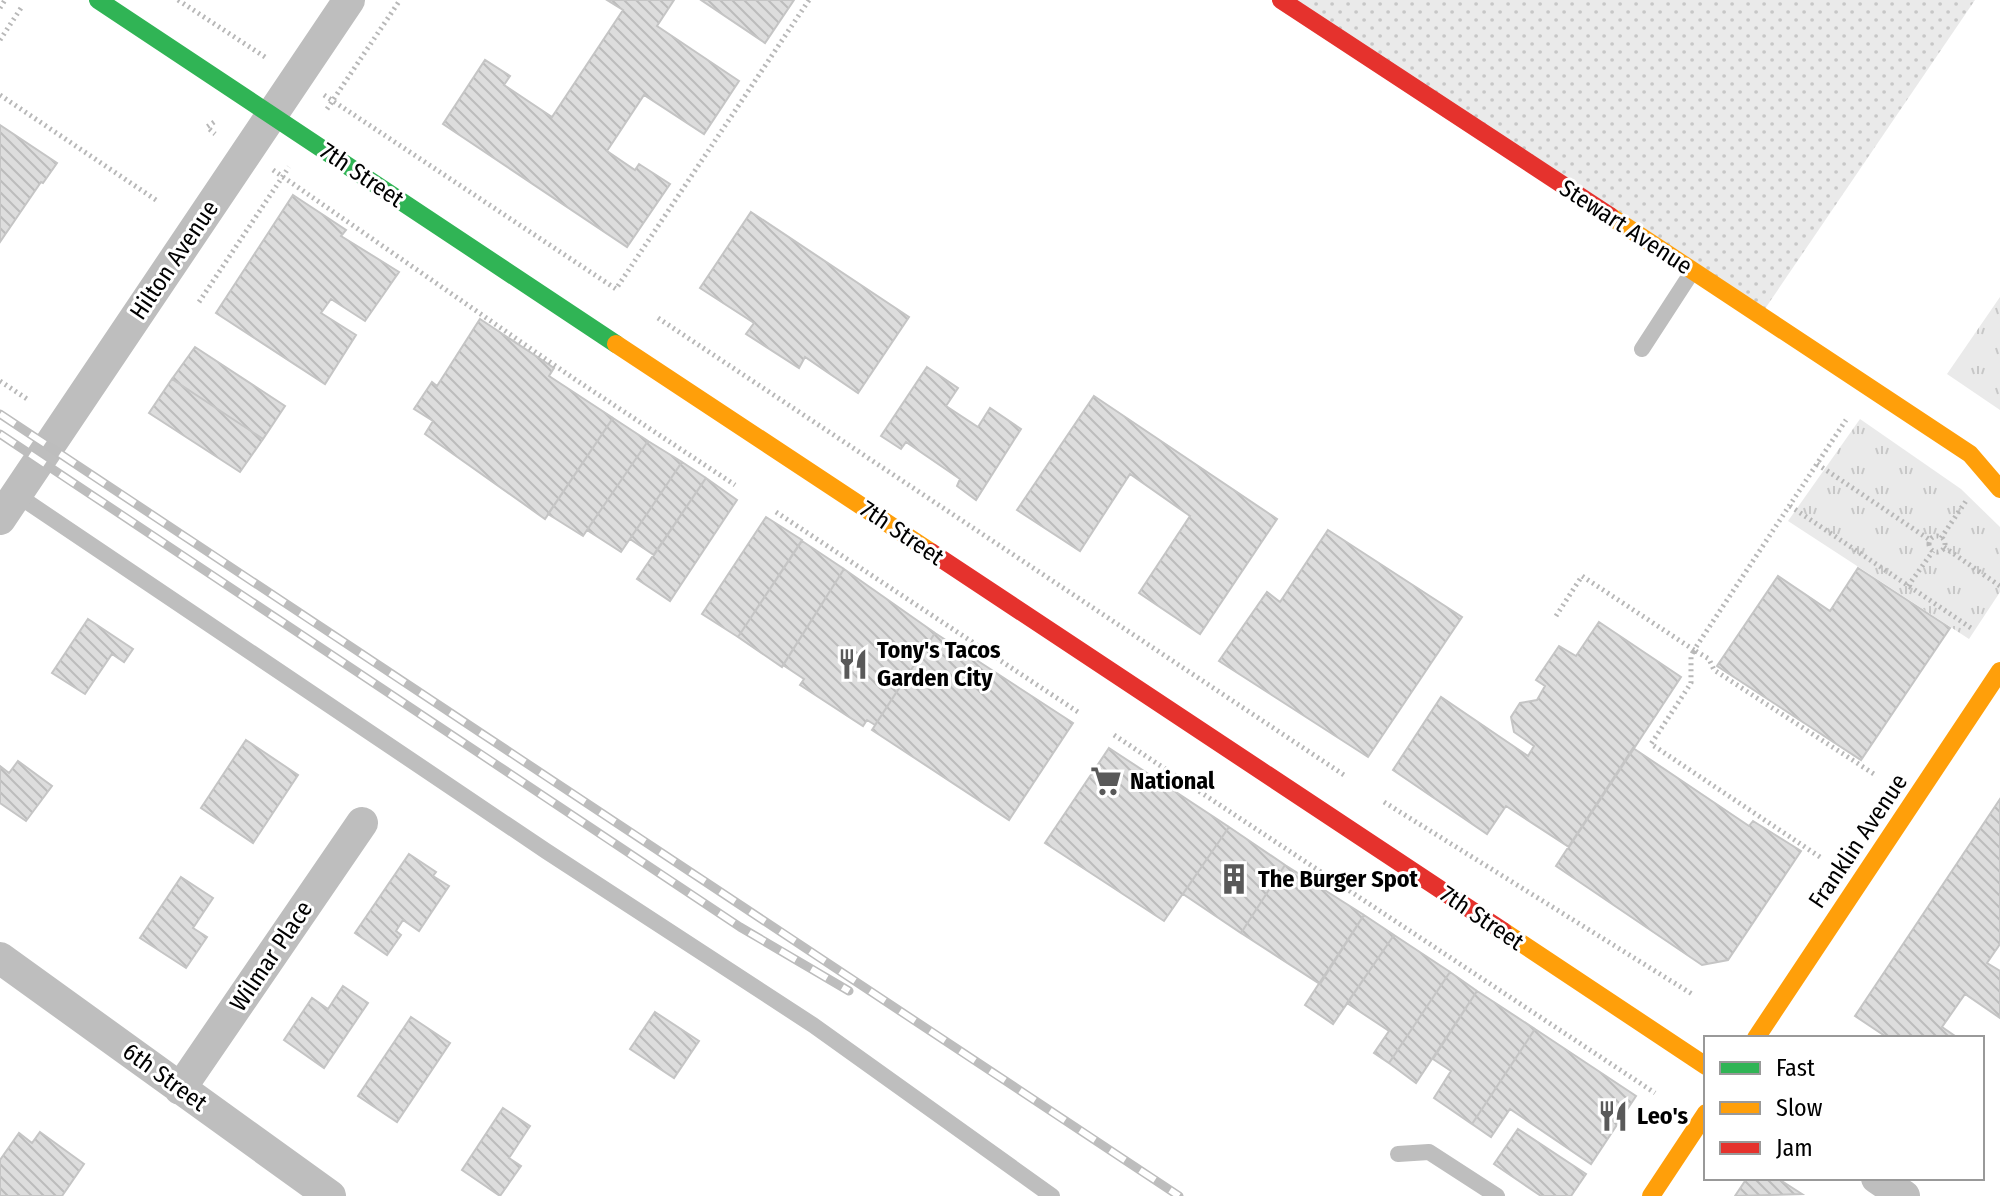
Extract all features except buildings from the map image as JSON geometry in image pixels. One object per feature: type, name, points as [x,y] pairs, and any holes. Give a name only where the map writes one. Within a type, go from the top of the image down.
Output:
[{"type":"street","name":"7th Street","points":[[98,0],[1704,1065]]},
{"type":"street","name":"Hilton Avenue","points":[[8,507],[349,0]]},
{"type":"street","name":"Stewart Avenue","points":[[1281,0],[1693,271],[1985,457],[2000,489]]},
{"type":"street","name":"Franklin Avenue","points":[[1757,1036],[2000,671]]},
{"type":"street","name":"Wilmar Place","points":[[180,1089],[362,823]]},
{"type":"street","name":"6th Street","points":[[0,958],[330,1196]]},
{"type":"street","points":[[1651,1196],[1704,1116]]},
{"type":"street","points":[[1880,1180],[1904,1196]]},
{"type":"lane","points":[[1642,349],[1693,271]]},
{"type":"lane","points":[[8,507],[813,1025],[1052,1196]]},
{"type":"lane","points":[[1398,1154],[1429,1152],[1497,1196]]},
{"type":"path","points":[[0,8],[5,0]]},
{"type":"path","points":[[178,0],[263,59]]},
{"type":"path","points":[[327,109],[400,0]]},
{"type":"path","points":[[324,95],[616,289],[809,0]]},
{"type":"path","points":[[0,40],[23,5]]},
{"type":"path","points":[[0,95],[159,202]]},
{"type":"path","points":[[214,122],[207,127],[215,134]]},
{"type":"path","points":[[273,170],[573,378],[735,485]]},
{"type":"path","points":[[199,302],[283,177]]},
{"type":"path","points":[[658,318],[1347,777]]},
{"type":"path","points":[[0,381],[27,399]]},
{"type":"path","points":[[1820,857],[1651,744],[1691,683],[1691,656],[1694,650],[1846,420]]},
{"type":"path","points":[[1817,464],[1930,540]]},
{"type":"path","points":[[1941,538],[1967,500]]},
{"type":"path","points":[[1790,506],[1974,630]]},
{"type":"path","points":[[776,512],[1078,712]]},
{"type":"path","points":[[1930,540],[1941,538]]},
{"type":"path","points":[[1941,538],[1944,547],[2000,586]]},
{"type":"path","points":[[1930,540],[1929,547],[1933,551],[1941,551],[1944,547]]},
{"type":"path","points":[[1908,586],[1933,551]]},
{"type":"path","points":[[1556,616],[1582,576],[1709,659],[1714,670],[1877,776]]},
{"type":"path","points":[[1114,735],[1655,1093]]},
{"type":"path","points":[[1384,802],[1692,994]]},
{"type":"green space","points":[[1278,0],[1975,0],[1758,319]]},
{"type":"green space","points":[[2000,297],[2000,410],[1947,374]]},
{"type":"green space","points":[[1860,419],[1961,489],[2000,527],[2000,592],[1969,639],[1788,521]]},
{"type":"railway","points":[[0,414],[1179,1196]]},
{"type":"railway","points":[[0,434],[740,927],[849,991]]},
{"type":"traffic: fast","points":[[98,0],[616,344]]},
{"type":"traffic: slow","points":[[1610,216],[1970,454],[2000,489]]},
{"type":"traffic: slow","points":[[616,344],[931,552]]},
{"type":"traffic: slow","points":[[1757,1036],[2000,671]]},
{"type":"traffic: slow","points":[[1503,931],[1704,1065]]},
{"type":"traffic: slow","points":[[1651,1196],[1704,1116]]},
{"type":"traffic: jam","points":[[1281,0],[1610,216]]},
{"type":"traffic: jam","points":[[931,552],[1503,931]]},
{"type":"place","name":"Tony's Tacos Garden City","points":[[853,664]]},
{"type":"place","name":"National","points":[[1106,781]]},
{"type":"place","name":"The Burger Spot","points":[[1234,879]]},
{"type":"place","name":"Leo's","points":[[1613,1116]]}]
